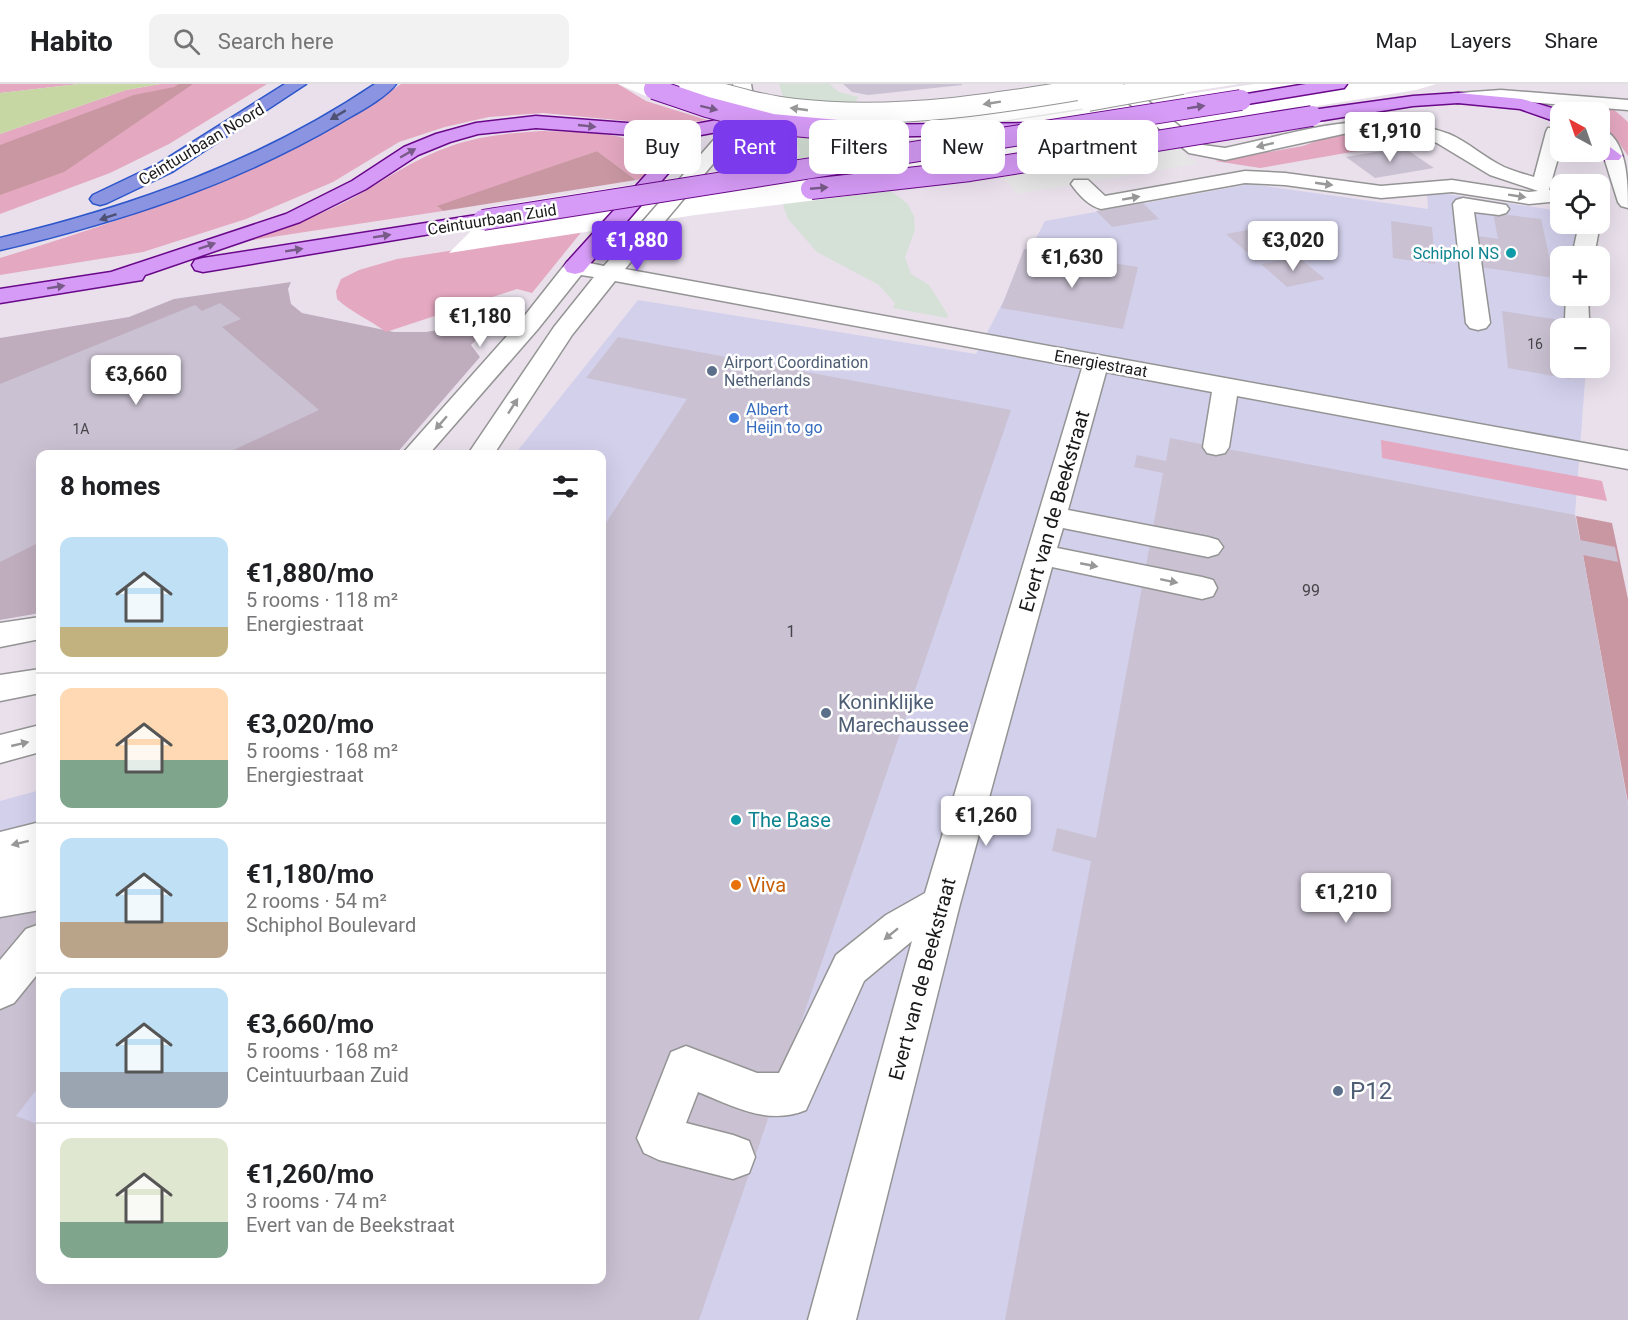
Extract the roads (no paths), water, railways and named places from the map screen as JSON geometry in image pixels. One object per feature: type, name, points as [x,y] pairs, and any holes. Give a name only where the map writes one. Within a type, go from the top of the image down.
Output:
[{"type":"highway","name":"Ceintuurbaan Noord","points":[[0,236],[78,209],[146,178],[212,140],[297,84]]},
{"type":"highway","points":[[0,244],[68,230],[100,220],[222,174],[313,130],[387,84]]},
{"type":"main road","name":"Ceintuurbaan Zuid","points":[[1112,120],[1338,84]]},
{"type":"main road","points":[[648,86],[680,99],[772,124],[809,127]]},
{"type":"main road","points":[[656,194],[746,195],[875,183],[970,171],[1413,101],[1458,98],[1522,104],[1550,120]]},
{"type":"main road","points":[[112,279],[293,218],[359,185],[411,151],[476,129],[506,123],[536,122],[624,130]]},
{"type":"main road","points":[[909,132],[969,128],[1017,129]]},
{"type":"main road","name":"Ceintuurbaan Zuid","points":[[0,296],[1017,135]]},
{"type":"main road","points":[[575,267],[657,174]]},
{"type":"street","points":[[689,84],[723,96],[760,104],[815,112],[890,115],[959,108],[1117,86],[1196,149],[1225,154],[1360,126],[1403,114],[1453,123]]},
{"type":"street","points":[[739,120],[744,96],[742,84]]},
{"type":"street","points":[[909,126],[970,120],[1182,84]]},
{"type":"street","points":[[1458,98],[1491,89],[1497,84]]},
{"type":"street","points":[[1540,84],[1590,85],[1628,90]]},
{"type":"street","points":[[1540,84],[1561,102]]},
{"type":"street","points":[[1590,85],[1623,108]]},
{"type":"street","points":[[1458,98],[1501,95],[1557,99],[1623,108]]},
{"type":"street","points":[[1360,126],[1420,143],[1452,164],[1497,171],[1550,190]]},
{"type":"street","points":[[484,450],[562,332],[713,152]]},
{"type":"street","points":[[1497,171],[1507,154]]},
{"type":"street","points":[[1608,162],[1616,204],[1605,210],[1628,211]]},
{"type":"street","points":[[1197,164],[1381,192],[1452,186],[1529,198],[1550,192]]},
{"type":"street","points":[[1144,174],[1165,191]]},
{"type":"street","points":[[1081,184],[1101,203],[1245,177],[1285,179]]},
{"type":"street","points":[[1478,323],[1463,204],[1549,216]]},
{"type":"street","points":[[419,450],[530,324],[575,267]]},
{"type":"street","name":"Energiestraat","points":[[575,267],[1628,460]]},
{"type":"street","name":"Evert van de Beekstraat","points":[[832,1320],[941,904],[1096,362]]},
{"type":"street","points":[[1216,447],[1226,386]]},
{"type":"street","points":[[1052,516],[1208,547]]},
{"type":"street","points":[[1041,555],[1202,588]]},
{"type":"street","points":[[0,635],[36,629]]},
{"type":"street","points":[[0,688],[36,682]]},
{"type":"street","points":[[0,749],[36,740]]},
{"type":"street","points":[[0,848],[36,839]]},
{"type":"street","points":[[0,874],[36,867]]},
{"type":"street","points":[[0,900],[36,894]]},
{"type":"street","points":[[733,1157],[660,1138],[686,1067],[757,1094],[791,1095],[850,968],[900,927],[941,904]]},
{"type":"street","points":[[0,990],[36,947]]},
{"type":"place","name":"Schiphol NS","points":[[1511,253]]},
{"type":"place","name":"Airport Coordination Netherlands","points":[[712,371]]},
{"type":"place","name":"Albert Heijn to go","points":[[734,418]]},
{"type":"place","name":"Koninklijke Marechaussee","points":[[826,713]]},
{"type":"place","name":"The Base","points":[[736,820]]},
{"type":"place","name":"Viva","points":[[736,885]]},
{"type":"place","name":"P12","points":[[1338,1091]]}]
